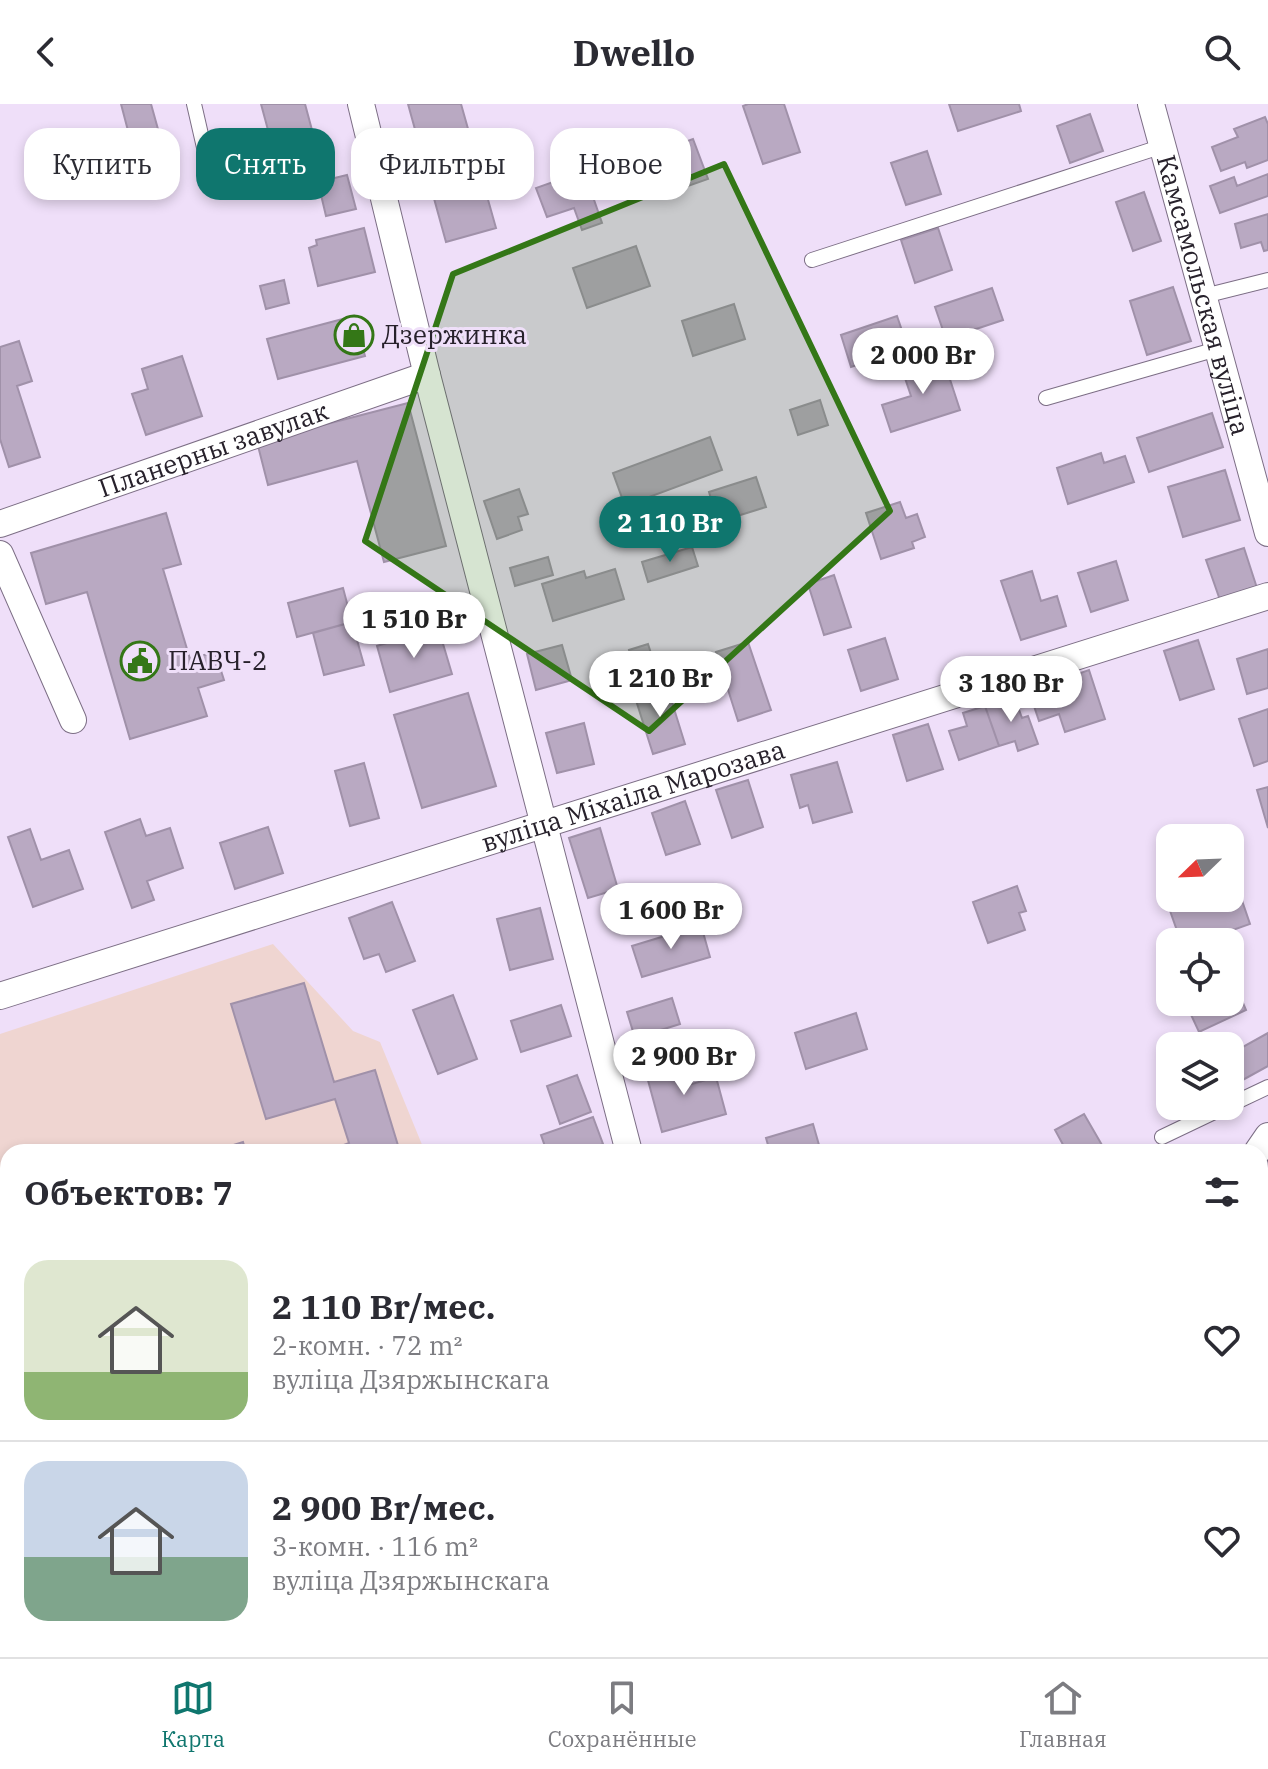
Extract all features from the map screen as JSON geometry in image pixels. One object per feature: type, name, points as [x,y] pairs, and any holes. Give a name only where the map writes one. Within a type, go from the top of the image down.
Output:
[{"type":"street","points":[[361,104],[427,375],[627,1144]]},
{"type":"street","name":"Камсамольская вуліца","points":[[1151,104],[1268,533]]},
{"type":"street","name":"Планерны завулак","points":[[0,524],[427,375]]},
{"type":"street","points":[[0,554],[73,720]]},
{"type":"street","name":"вуліца Міхаіла Марозава","points":[[0,996],[1268,596]]},
{"type":"lane","points":[[194,104],[200,128]]},
{"type":"lane","points":[[812,260],[1163,146]]},
{"type":"lane","points":[[1204,296],[1268,280]]},
{"type":"lane","points":[[1046,398],[1217,349]]},
{"type":"lane","points":[[1244,1098],[1268,1087]]},
{"type":"lane","points":[[1162,1137],[1198,1120]]},
{"type":"highlighted area","points":[[724,164],[890,511],[649,731],[365,541],[453,274]]},
{"type":"shaded area","points":[[273,944],[353,1031],[380,1042],[422,1144],[0,1144],[0,1034]]},
{"type":"building","points":[[121,104],[151,104],[158,128],[127,128]]},
{"type":"building","points":[[261,104],[305,104],[311,128],[267,128]]},
{"type":"building","points":[[408,104],[461,104],[468,128],[415,128]]},
{"type":"building","points":[[784,104],[800,152],[763,164],[743,106]]},
{"type":"building","points":[[949,104],[1019,104],[1021,111],[958,131]]},
{"type":"building","points":[[1090,114],[1103,151],[1070,163],[1057,126]]},
{"type":"building","points":[[1265,117],[1268,124],[1268,160],[1247,168],[1245,162],[1221,171],[1212,147],[1238,137],[1234,129]]},
{"type":"building","points":[[691,140],[708,179],[691,185]]},
{"type":"building","points":[[927,151],[941,194],[906,205],[891,163]]},
{"type":"building","points":[[1268,174],[1268,196],[1220,213],[1210,186],[1234,177],[1237,186]]},
{"type":"building","points":[[347,175],[351,200],[356,209],[326,216],[322,200],[335,200],[335,178]]},
{"type":"building","points":[[550,183],[550,200],[594,200],[602,223],[582,230],[574,208],[547,217],[536,188]]},
{"type":"building","points":[[1144,192],[1161,241],[1133,251],[1116,202]]},
{"type":"building","points":[[434,200],[488,200],[496,228],[446,242]]},
{"type":"building","points":[[1268,214],[1268,250],[1264,251],[1261,242],[1241,248],[1235,224]]},
{"type":"building","points":[[364,228],[375,272],[318,286],[309,248],[317,245],[316,240]]},
{"type":"building","points":[[938,228],[952,270],[915,283],[901,240]]},
{"type":"building","points":[[636,246],[650,286],[587,308],[573,268]]},
{"type":"building","points":[[284,280],[289,303],[266,309],[260,286]]},
{"type":"building","points":[[1173,287],[1191,341],[1147,355],[1130,301]]},
{"type":"building","points":[[992,288],[1003,320],[946,339],[935,307]]},
{"type":"building","points":[[734,304],[745,339],[693,356],[682,321]]},
{"type":"building","points":[[354,316],[365,356],[278,379],[267,339]]},
{"type":"building","points":[[897,316],[908,348],[851,367],[841,335]]},
{"type":"building","points":[[19,341],[32,381],[17,386],[40,457],[9,467],[0,439],[0,347]]},
{"type":"building","points":[[942,355],[960,410],[891,432],[882,405],[911,396],[902,369]]},
{"type":"building","points":[[182,356],[202,416],[146,435],[132,394],[148,389],[142,369]]},
{"type":"building","points":[[820,400],[828,425],[798,435],[790,410]]},
{"type":"building","points":[[408,403],[446,546],[384,562],[357,461],[268,485],[257,442]]},
{"type":"building","points":[[1212,413],[1223,447],[1149,472],[1137,438]]},
{"type":"building","points":[[710,437],[722,470],[625,506],[613,473]]},
{"type":"building","points":[[1101,453],[1104,463],[1125,456],[1134,482],[1068,504],[1057,468]]},
{"type":"building","points":[[1225,470],[1240,520],[1183,537],[1168,487]]},
{"type":"building","points":[[756,477],[766,507],[718,522],[709,492]]},
{"type":"building","points":[[519,489],[528,514],[518,517],[522,530],[497,539],[484,501]]},
{"type":"building","points":[[900,502],[906,518],[917,514],[925,537],[912,542],[914,548],[881,559],[866,513]]},
{"type":"building","points":[[166,513],[181,564],[163,569],[190,659],[215,652],[224,680],[198,688],[207,716],[130,739],[87,592],[46,604],[31,553]]},
{"type":"building","points":[[692,547],[698,566],[648,582],[642,562]]},
{"type":"building","points":[[1244,548],[1257,588],[1220,600],[1206,560]]},
{"type":"building","points":[[548,557],[553,575],[515,586],[510,568]]},
{"type":"building","points":[[1116,561],[1128,600],[1091,612],[1078,573]]},
{"type":"building","points":[[615,569],[624,599],[553,621],[542,584],[584,571],[586,578]]},
{"type":"building","points":[[1032,571],[1041,601],[1057,596],[1066,626],[1021,640],[1001,581]]},
{"type":"building","points":[[834,575],[851,627],[824,635],[808,584]]},
{"type":"building","points":[[343,588],[352,622],[297,637],[288,603]]},
{"type":"building","points":[[352,622],[364,665],[324,675],[313,633]]},
{"type":"building","points":[[438,627],[452,674],[390,692],[377,646]]},
{"type":"building","points":[[885,638],[898,679],[861,691],[848,650]]},
{"type":"building","points":[[1198,640],[1214,689],[1180,700],[1164,651]]},
{"type":"building","points":[[748,642],[771,710],[738,721],[716,652]]},
{"type":"building","points":[[648,644],[659,678],[640,685],[629,650]]},
{"type":"building","points":[[562,645],[572,680],[536,690],[527,654]]},
{"type":"building","points":[[1268,649],[1268,688],[1247,694],[1237,659]]},
{"type":"building","points":[[1089,670],[1105,719],[1065,732],[1059,714],[1039,721],[1029,691]]},
{"type":"building","points":[[666,683],[685,744],[653,754],[634,694]]},
{"type":"building","points":[[468,693],[496,786],[422,808],[394,715]]},
{"type":"building","points":[[1014,696],[1022,718],[1028,716],[1038,744],[1018,751],[1015,741],[999,746],[985,706]]},
{"type":"building","points":[[985,706],[999,746],[959,760],[949,731],[967,726],[963,713]]},
{"type":"building","points":[[1268,709],[1268,761],[1254,766],[1239,719]]},
{"type":"building","points":[[584,723],[594,764],[557,773],[546,733]]},
{"type":"building","points":[[928,724],[943,769],[907,781],[893,735]]},
{"type":"building","points":[[837,762],[852,812],[813,823],[808,805],[800,808],[791,775]]},
{"type":"building","points":[[364,763],[379,818],[350,826],[335,771]]},
{"type":"building","points":[[748,780],[763,827],[732,838],[716,790]]},
{"type":"building","points":[[1268,787],[1268,828],[1257,790]]},
{"type":"building","points":[[685,801],[700,844],[666,855],[652,813]]},
{"type":"building","points":[[140,819],[146,836],[170,828],[183,868],[147,881],[154,900],[132,908],[105,832]]},
{"type":"building","points":[[268,827],[283,873],[235,889],[220,843]]},
{"type":"building","points":[[600,828],[618,889],[588,898],[569,838]]},
{"type":"building","points":[[30,829],[41,860],[69,850],[83,889],[33,907],[8,837]]},
{"type":"building","points":[[1017,886],[1026,911],[1019,913],[1025,930],[988,943],[973,902]]},
{"type":"building","points":[[392,902],[415,961],[386,972],[379,954],[364,959],[349,918]]},
{"type":"building","points":[[1244,906],[1250,924],[1239,928],[1176,928],[1170,912],[1244,912]]},
{"type":"building","points":[[540,908],[553,959],[510,970],[497,919]]},
{"type":"building","points":[[701,925],[710,957],[642,977],[632,946]]},
{"type":"building","points":[[304,983],[334,1082],[375,1070],[398,1144],[346,1144],[349,1143],[335,1099],[266,1119],[231,1004]]},
{"type":"building","points":[[453,995],[477,1059],[438,1074],[413,1010]]},
{"type":"building","points":[[672,998],[680,1024],[635,1038],[627,1012]]},
{"type":"building","points":[[561,1005],[571,1036],[521,1052],[511,1021]]},
{"type":"building","points":[[856,1013],[867,1049],[806,1069],[795,1033]]},
{"type":"building","points":[[1192,1016],[1233,1016],[1199,1032]]},
{"type":"building","points":[[1268,1033],[1268,1066],[1244,1079],[1244,1046]]},
{"type":"building","points":[[686,1062],[692,1084],[716,1077],[726,1114],[662,1132],[646,1073]]},
{"type":"building","points":[[577,1075],[591,1112],[560,1124],[547,1086]]},
{"type":"building","points":[[1084,1114],[1101,1144],[1063,1144],[1055,1130]]},
{"type":"building","points":[[593,1117],[603,1144],[544,1144],[541,1135]]},
{"type":"building","points":[[813,1124],[819,1144],[768,1144],[766,1138]]},
{"type":"place","name":"Дзержинка","points":[[354,335]]},
{"type":"place","name":"ПАВЧ-2","points":[[140,661]]}]
